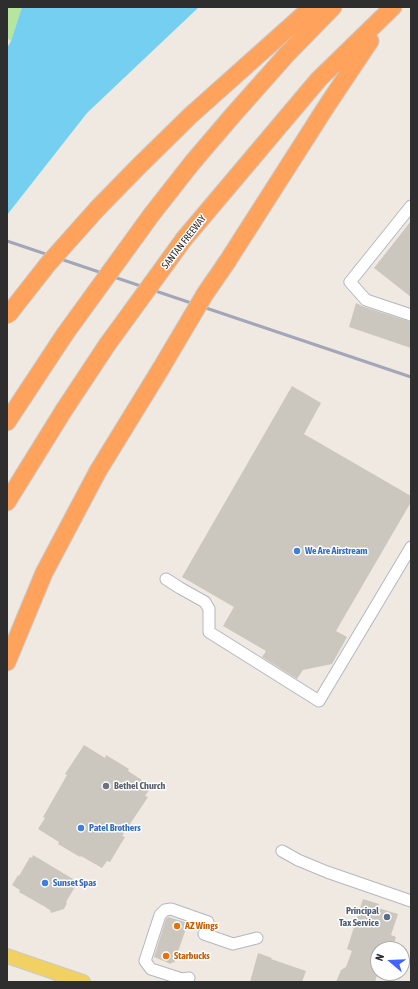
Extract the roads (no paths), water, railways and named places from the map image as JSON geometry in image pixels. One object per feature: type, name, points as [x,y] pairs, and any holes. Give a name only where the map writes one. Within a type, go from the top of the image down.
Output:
[{"type":"highway","points":[[7,316],[48,264],[138,166],[312,7]]},
{"type":"highway","points":[[7,422],[65,334],[152,214],[192,163],[288,53],[333,7]]},
{"type":"highway","points":[[7,662],[44,573],[98,471],[205,294],[326,106],[366,46],[395,7]]},
{"type":"highway","name":"SANTAN FREEWAY","points":[[7,502],[60,416],[107,345],[184,239],[319,80],[395,7]]},
{"type":"main road","points":[[7,956],[83,982]]},
{"type":"lane","points":[[411,206],[350,282],[366,300],[411,316]]},
{"type":"lane","points":[[166,579],[205,602],[209,608],[209,632],[319,700],[411,547]]},
{"type":"lane","points":[[282,851],[298,860],[328,872],[411,900]]},
{"type":"lane","points":[[189,978],[182,979],[151,969],[145,961],[160,915],[165,910],[171,909],[208,922]]},
{"type":"lane","points":[[204,934],[233,944],[257,938]]},
{"type":"water","points":[[22,7],[199,7],[87,113],[7,215],[7,48],[11,41]]},
{"type":"railway","points":[[7,241],[411,377]]},
{"type":"place","name":"We Are Airstream","points":[[297,551]]},
{"type":"place","name":"Bethel Church","points":[[106,786]]},
{"type":"place","name":"Patel Brothers","points":[[81,828]]},
{"type":"place","name":"Sunset Spas","points":[[45,883]]},
{"type":"place","name":"Principal Tax Service","points":[[387,917]]},
{"type":"place","name":"AZ Wings","points":[[177,926]]},
{"type":"place","name":"Starbucks","points":[[166,956]]}]
